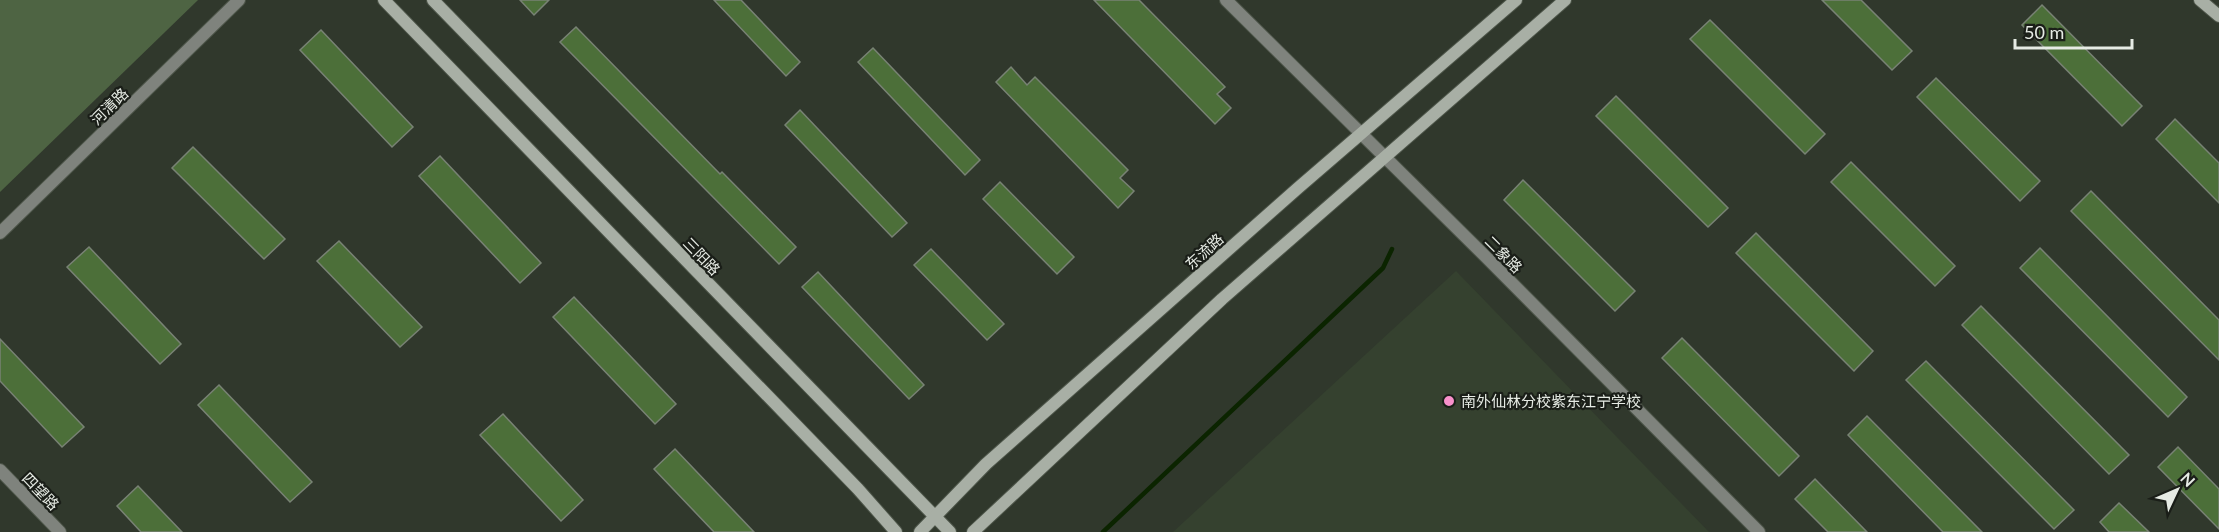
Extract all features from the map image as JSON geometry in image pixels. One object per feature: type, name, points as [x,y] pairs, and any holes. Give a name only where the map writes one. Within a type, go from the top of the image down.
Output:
[{"type":"main road","points":[[384,0],[858,489],[896,532]]},
{"type":"main road","name":"三阳路","points":[[432,0],[950,532]]},
{"type":"main road","name":"东流路","points":[[920,532],[986,464],[1360,134],[1516,0]]},
{"type":"main road","points":[[973,532],[1222,299],[1565,0]]},
{"type":"main road","points":[[2200,0],[2219,16]]},
{"type":"street","name":"河清路","points":[[0,233],[240,0]]},
{"type":"street","name":"二象路","points":[[1226,0],[1759,532]]},
{"type":"street","name":"四望路","points":[[0,470],[60,532]]},
{"type":"shaded area","name":"南外仙林分校紫东江宁学校","points":[[1456,271],[1709,532],[1173,532]]},
{"type":"green space","points":[[0,0],[198,0],[0,192]]},
{"type":"building","points":[[520,0],[549,0],[534,15]]},
{"type":"building","points":[[714,0],[741,0],[800,62],[786,76]]},
{"type":"building","points":[[1094,0],[1139,0],[1225,87],[1217,94],[1231,108],[1215,124]]},
{"type":"building","points":[[1822,0],[1861,0],[1912,51],[1892,70]]},
{"type":"building","points":[[2042,5],[2142,106],[2122,126],[2022,25]]},
{"type":"building","points":[[1710,20],[1825,134],[1805,154],[1690,39]]},
{"type":"building","points":[[576,27],[720,174],[722,172],[796,247],[779,264],[560,42]]},
{"type":"building","points":[[321,30],[413,127],[392,147],[300,50]]},
{"type":"building","points":[[873,48],[980,160],[965,175],[858,62]]},
{"type":"building","points":[[1011,67],[1027,85],[1035,77],[1128,170],[1120,178],[1134,191],[1118,208],[996,82]]},
{"type":"building","points":[[1936,78],[2040,181],[2020,201],[1917,97]]},
{"type":"building","points":[[1616,96],[1728,208],[1708,227],[1596,116]]},
{"type":"building","points":[[800,110],[907,223],[892,237],[785,125]]},
{"type":"building","points":[[2175,119],[2219,163],[2219,203],[2156,139]]},
{"type":"building","points":[[193,147],[285,239],[264,259],[172,168]]},
{"type":"building","points":[[440,156],[541,263],[520,283],[419,176]]},
{"type":"building","points":[[1851,162],[1955,266],[1935,286],[1831,182]]},
{"type":"building","points":[[1523,180],[1635,291],[1615,311],[1504,200]]},
{"type":"building","points":[[1000,182],[1074,257],[1057,274],[983,199]]},
{"type":"building","points":[[2091,191],[2219,320],[2219,360],[2071,211]]},
{"type":"building","points":[[1756,233],[1873,351],[1854,371],[1736,253]]},
{"type":"building","points":[[339,241],[422,327],[400,347],[317,261]]},
{"type":"building","points":[[89,247],[181,344],[160,364],[67,267]]},
{"type":"building","points":[[2040,248],[2187,397],[2168,417],[2020,268]]},
{"type":"building","points":[[931,249],[1004,324],[987,340],[914,265]]},
{"type":"building","points":[[818,272],[924,385],[909,399],[802,287]]},
{"type":"building","points":[[574,297],[676,404],[655,424],[553,317]]},
{"type":"building","points":[[1981,306],[2129,455],[2109,474],[1962,325]]},
{"type":"building","points":[[1682,338],[1799,456],[1779,476],[1662,358]]},
{"type":"building","points":[[0,339],[84,427],[62,447],[0,381]]},
{"type":"building","points":[[1926,361],[2074,510],[2054,529],[1906,380]]},
{"type":"building","points":[[219,385],[312,482],[290,502],[198,405]]},
{"type":"building","points":[[503,414],[583,500],[561,521],[480,435]]},
{"type":"building","points":[[1867,416],[1982,532],[1943,532],[1848,435]]},
{"type":"building","points":[[2178,447],[2219,489],[2219,529],[2158,467]]},
{"type":"building","points":[[675,449],[754,532],[714,532],[654,469]]},
{"type":"building","points":[[1815,479],[1867,532],[1828,532],[1795,499]]},
{"type":"building","points":[[138,486],[182,532],[141,532],[117,506]]},
{"type":"building","points":[[2119,503],[2149,532],[2109,532],[2100,522]]},
{"type":"waterway","points":[[1103,532],[1383,268],[1392,249]]},
{"type":"place","name":"南外仙林分校紫东江宁学校","points":[[1449,401]]}]
